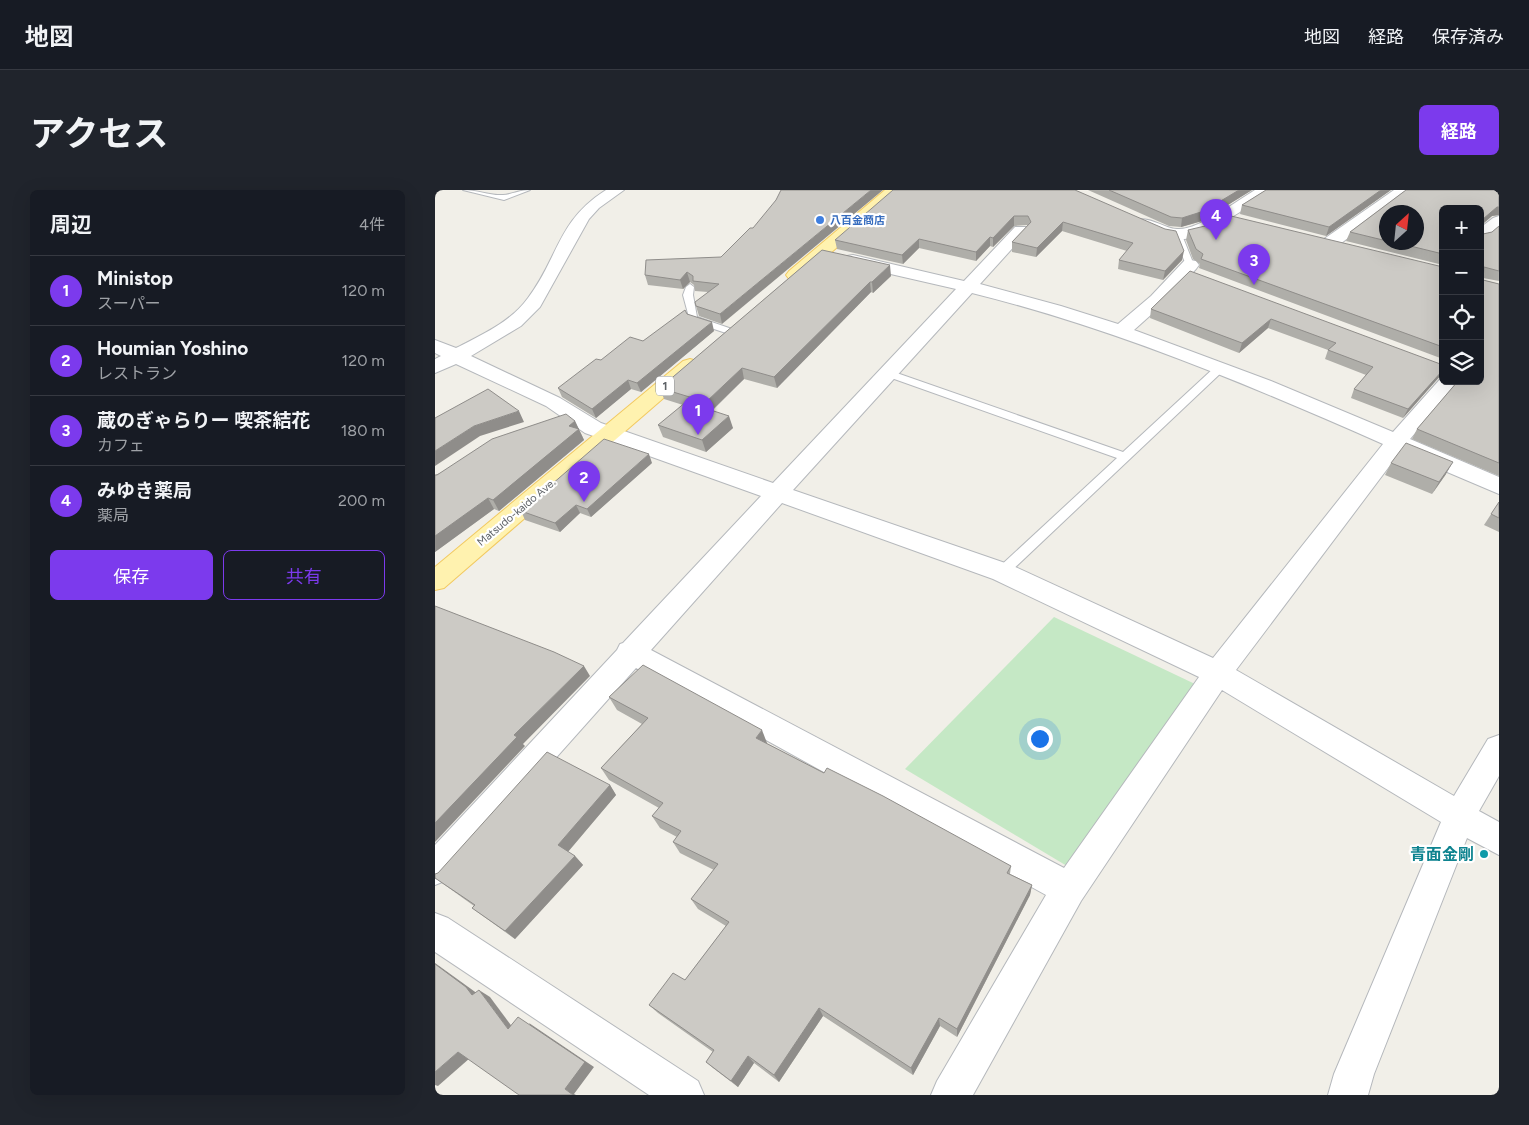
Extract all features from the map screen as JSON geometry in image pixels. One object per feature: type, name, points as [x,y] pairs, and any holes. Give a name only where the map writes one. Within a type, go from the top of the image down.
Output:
[{"type":"main road","points":[[781,288],[894,190]]},
{"type":"main road","name":"Matsudo-kaido Ave.","points":[[435,581],[723,336]]},
{"type":"street","points":[[442,356],[507,326],[533,304],[582,216],[592,206],[615,190]]},
{"type":"street","points":[[1240,190],[1262,193]]},
{"type":"street","points":[[1330,243],[1404,190]]},
{"type":"street","points":[[1127,217],[1164,232],[1178,235],[1198,231],[1262,193]]},
{"type":"street","points":[[1223,217],[1241,221]]},
{"type":"street","points":[[1484,234],[1499,221]]},
{"type":"street","points":[[435,869],[630,652],[779,493],[967,286],[1021,230]]},
{"type":"street","points":[[1312,239],[1348,248]]},
{"type":"street","points":[[822,253],[967,286],[1121,331],[1219,369],[1499,486]]},
{"type":"street","points":[[1121,331],[1193,271]]},
{"type":"street","points":[[442,356],[553,402],[593,428],[608,434],[1002,572],[1218,673],[1499,840]]},
{"type":"street","points":[[951,1095],[1069,889],[1218,673],[1396,442],[1446,385]]},
{"type":"street","points":[[546,424],[573,415]]},
{"type":"street","points":[[630,652],[1069,889]]},
{"type":"street","points":[[1348,1095],[1354,1074],[1460,816],[1499,748]]},
{"type":"street","points":[[435,931],[684,1095]]},
{"type":"lane","points":[[467,190],[504,198],[526,190]]},
{"type":"lane","points":[[1178,235],[1193,271]]},
{"type":"lane","points":[[690,287],[688,295],[693,319],[723,336]]},
{"type":"lane","points":[[1002,572],[1123,456],[1219,369]]},
{"type":"lane","points":[[887,373],[1123,456]]},
{"type":"green space","points":[[1054,617],[1195,684],[1077,872],[905,769]]},
{"type":"building","points":[[781,190],[871,190],[720,314],[696,306],[695,302],[719,284],[693,281],[693,276],[687,272],[680,280],[645,275],[646,260],[721,257],[750,228],[753,228],[776,200]]},
{"type":"building","points":[[893,190],[1075,190],[1165,229],[1176,231],[1184,251],[1165,271],[1119,260],[1133,243],[1063,222],[1037,248],[1012,242],[1031,222],[1028,216],[1014,216],[993,238],[990,237],[976,252],[919,239],[902,255],[835,240]]},
{"type":"building","points":[[1109,190],[1239,190],[1204,211],[1182,218],[1171,217]]},
{"type":"building","points":[[1266,190],[1381,190],[1329,227],[1242,205]]},
{"type":"building","points":[[1406,190],[1499,190],[1499,207],[1484,218],[1484,205],[1439,205],[1439,253],[1424,249],[1424,205],[1386,205]]},
{"type":"building","points":[[1379,210],[1379,239],[1350,232]]},
{"type":"building","points":[[1227,215],[1439,266],[1439,346],[1201,259],[1203,254],[1196,249],[1188,230],[1205,226]]},
{"type":"building","points":[[1499,226],[1499,271],[1484,267],[1484,234],[1492,232]]},
{"type":"building","points":[[822,250],[890,265],[870,282],[774,377],[742,368],[706,402],[660,388]]},
{"type":"building","points":[[1190,271],[1439,364],[1439,374],[1408,409],[1354,389],[1373,367],[1328,350],[1336,343],[1271,319],[1242,343],[1151,309]]},
{"type":"building","points":[[1484,280],[1499,284],[1499,463],[1417,429],[1455,385],[1484,385]]},
{"type":"building","points":[[685,310],[687,314],[712,322],[637,383],[628,380],[592,409],[558,388],[596,359],[601,360],[630,337],[643,341]]},
{"type":"building","points":[[488,389],[519,411],[474,426],[435,451],[435,418]]},
{"type":"building","points":[[686,402],[729,416],[702,440],[658,425]]},
{"type":"building","points":[[566,414],[575,421],[569,426],[579,429],[493,500],[488,498],[435,536],[435,475],[492,439]]},
{"type":"building","points":[[604,439],[649,454],[587,509],[576,505],[555,523],[521,511]]},
{"type":"building","points":[[1406,443],[1453,462],[1439,482],[1391,463]]},
{"type":"building","points":[[1499,502],[1499,518],[1491,514]]},
{"type":"building","points":[[435,606],[554,652],[584,666],[514,735],[517,737],[435,823]]},
{"type":"building","points":[[643,665],[762,730],[756,738],[824,773],[827,768],[883,796],[1011,866],[1007,873],[1032,885],[957,1029],[939,1018],[911,1068],[819,1008],[774,1075],[748,1056],[731,1081],[706,1062],[714,1050],[649,1005],[673,973],[685,980],[729,922],[691,899],[718,864],[673,842],[681,831],[652,816],[663,803],[601,768],[648,718],[609,697]]},
{"type":"building","points":[[547,752],[610,785],[558,845],[575,856],[505,931],[472,908],[475,905],[435,878],[435,874],[438,873]]},
{"type":"building","points":[[435,964],[466,987],[472,995],[479,990],[508,1029],[518,1017],[585,1062],[565,1089],[573,1095],[519,1095],[458,1052],[435,1072]]},
{"type":"place","name":"八百金商店","points":[[820,220]]},
{"type":"place","name":"みゆき薬局","points":[[1216,240]]},
{"type":"place","name":"蔵のぎゃらりー 喫茶結花","points":[[1254,285]]},
{"type":"place","name":"Ministop","points":[[698,435]]},
{"type":"place","name":"Houmian Yoshino","points":[[584,502]]},
{"type":"place","name":"青面金剛","points":[[1484,854]]}]
